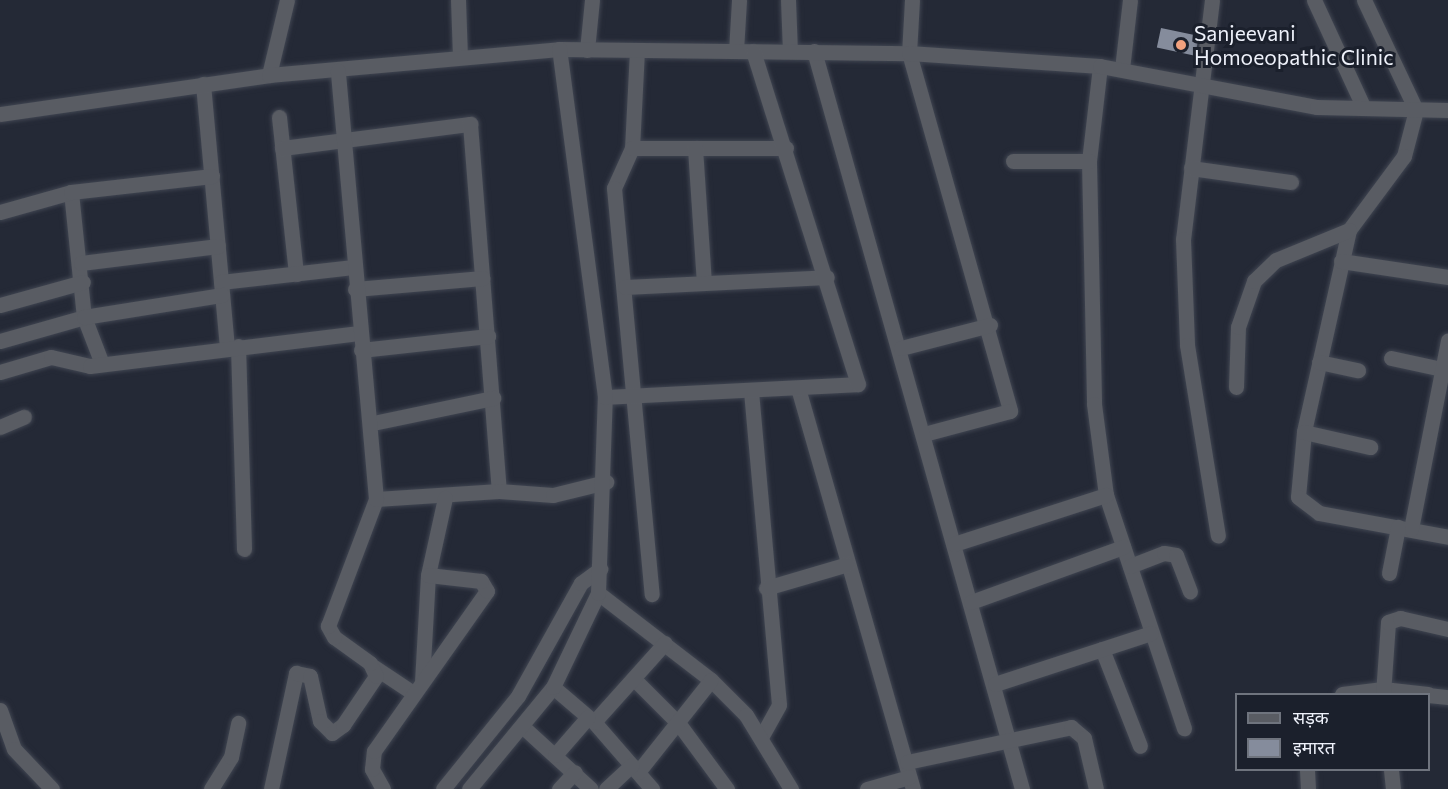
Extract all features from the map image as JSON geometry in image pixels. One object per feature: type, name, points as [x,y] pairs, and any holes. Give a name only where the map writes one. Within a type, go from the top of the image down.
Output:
[{"type":"street","points":[[269,75],[287,0]]},
{"type":"street","points":[[458,0],[460,57]]},
{"type":"street","points":[[587,50],[592,0]]},
{"type":"street","points":[[736,51],[739,0]]},
{"type":"street","points":[[788,0],[790,51]]},
{"type":"street","points":[[912,0],[909,53],[990,325],[1010,411],[924,434]]},
{"type":"street","points":[[1122,69],[1130,0]]},
{"type":"street","points":[[1212,0],[1183,239],[1187,345],[1218,536]]},
{"type":"street","points":[[1314,0],[1364,108]]},
{"type":"street","points":[[1364,0],[1416,110],[1404,156],[1349,230],[1304,432],[1296,485],[1304,505],[1319,513],[1448,537]]},
{"type":"street","points":[[443,789],[475,766],[499,735],[567,632],[598,593],[606,482],[605,397],[559,50]]},
{"type":"street","points":[[0,114],[269,75],[338,71],[460,57],[559,50],[909,53],[1100,66],[1317,107],[1448,110]]},
{"type":"street","points":[[637,50],[632,148],[614,188],[626,287],[631,399],[652,594]]},
{"type":"street","points":[[605,397],[631,399],[858,384],[827,277],[753,51]]},
{"type":"street","points":[[814,51],[901,348],[954,544],[1010,737],[1022,789]]},
{"type":"street","points":[[1100,66],[1089,161],[1094,404],[1106,495],[1184,728]]},
{"type":"street","points":[[338,71],[359,333],[373,423],[376,499],[328,618],[334,637],[374,667],[418,688]]},
{"type":"street","points":[[203,84],[222,289],[232,346],[244,549]]},
{"type":"street","points":[[279,117],[296,274]]},
{"type":"street","points":[[282,148],[470,124],[499,491]]},
{"type":"street","points":[[632,148],[786,148]]},
{"type":"street","points":[[695,148],[704,284]]},
{"type":"street","points":[[1013,160],[1089,161]]},
{"type":"street","points":[[1191,168],[1291,182]]},
{"type":"street","points":[[0,212],[71,192],[212,176]]},
{"type":"street","points":[[71,192],[81,263],[84,317],[102,364]]},
{"type":"street","points":[[1236,387],[1238,327],[1254,281],[1276,260],[1349,230]]},
{"type":"street","points":[[81,263],[218,246]]},
{"type":"street","points":[[1341,261],[1448,277]]},
{"type":"street","points":[[0,341],[84,317],[296,274],[353,267]]},
{"type":"street","points":[[626,287],[827,277]]},
{"type":"street","points":[[355,289],[483,278]]},
{"type":"street","points":[[0,305],[82,282]]},
{"type":"street","points":[[901,348],[990,325]]},
{"type":"street","points":[[0,372],[51,357],[102,364],[232,346],[359,333]]},
{"type":"street","points":[[361,350],[488,336]]},
{"type":"street","points":[[1389,573],[1405,528],[1441,406],[1442,369],[1448,341]]},
{"type":"street","points":[[1391,358],[1442,369]]},
{"type":"street","points":[[1319,362],[1358,370]]},
{"type":"street","points":[[798,388],[907,762],[911,783],[867,789]]},
{"type":"street","points":[[751,391],[766,588],[779,705],[761,738]]},
{"type":"street","points":[[373,423],[493,398]]},
{"type":"street","points":[[0,427],[24,417]]},
{"type":"street","points":[[1304,432],[1370,447]]},
{"type":"street","points":[[376,499],[445,498],[499,491],[553,495],[606,482]]},
{"type":"street","points":[[954,544],[1106,495]]},
{"type":"street","points":[[418,688],[429,575],[445,498]]},
{"type":"street","points":[[971,602],[1123,547]]},
{"type":"street","points":[[1130,566],[1171,553],[1183,562],[1190,591]]},
{"type":"street","points":[[766,588],[848,564]]},
{"type":"street","points":[[469,789],[475,766],[499,735],[522,726],[553,687],[581,583],[600,569]]},
{"type":"street","points":[[383,789],[371,760],[418,688],[487,591],[481,581],[429,575]]},
{"type":"street","points":[[598,593],[711,680],[761,738],[791,789]]},
{"type":"street","points":[[1383,692],[1388,622],[1401,618],[1448,629]]},
{"type":"street","points":[[995,684],[1151,633]]},
{"type":"street","points":[[555,755],[634,679],[665,643]]},
{"type":"street","points":[[1102,649],[1140,746]]},
{"type":"street","points":[[271,789],[296,673],[310,676],[320,721],[332,733],[374,682],[374,667]]},
{"type":"street","points":[[634,679],[679,724],[727,789]]},
{"type":"street","points":[[606,789],[635,769],[679,724],[711,680]]},
{"type":"street","points":[[553,687],[591,719],[652,789]]},
{"type":"street","points":[[1362,693],[1398,693]]},
{"type":"street","points":[[1430,695],[1448,697]]},
{"type":"street","points":[[0,710],[14,748],[52,789]]},
{"type":"street","points":[[211,789],[231,757],[238,723]]},
{"type":"street","points":[[522,726],[591,789]]},
{"type":"street","points":[[907,762],[1064,726],[1080,730],[1096,789]]},
{"type":"street","points":[[1307,771],[1308,789]]},
{"type":"street","points":[[1391,771],[1393,789]]},
{"type":"street","points":[[560,789],[575,772]]},
{"type":"building","points":[[1161,28],[1199,36],[1195,56],[1157,48]]},
{"type":"place","name":"Sanjeevani Homoeopathic Clinic","points":[[1181,45]]}]
